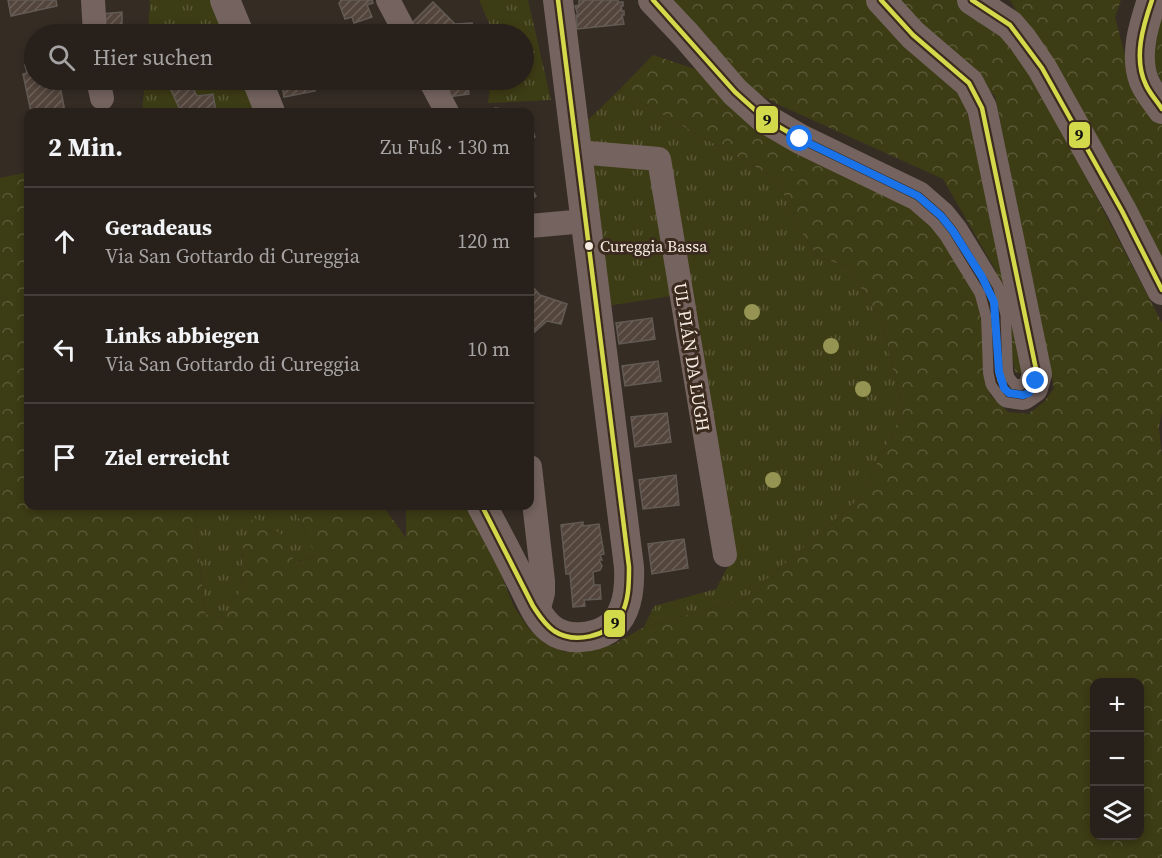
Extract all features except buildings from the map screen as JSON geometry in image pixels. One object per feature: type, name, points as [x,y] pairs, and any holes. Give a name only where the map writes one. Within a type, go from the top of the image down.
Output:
[{"type":"street","points":[[93,0],[94,24]]},
{"type":"street","points":[[225,0],[235,24]]},
{"type":"street","points":[[242,0],[245,24]]},
{"type":"street","points":[[388,0],[401,24]]},
{"type":"street","points":[[484,510],[538,612],[553,631],[563,635],[585,637],[607,629],[615,623],[628,594],[627,555],[558,0]]},
{"type":"street","points":[[653,0],[735,92],[764,118],[800,139],[918,196],[941,216],[982,277],[994,302],[1000,381],[1009,393],[1023,395],[1033,388],[1037,374],[982,108],[969,83],[913,35],[881,0]]},
{"type":"street","points":[[972,0],[1010,26],[1042,68],[1122,211],[1162,290]]},
{"type":"street","points":[[1152,0],[1141,44],[1141,62],[1144,80],[1162,109]]},
{"type":"street","points":[[261,90],[268,108]]},
{"type":"street","points":[[435,90],[445,108]]},
{"type":"street","name":"UL PIÁN DA LUGH","points":[[577,152],[659,159],[725,555]]},
{"type":"street","points":[[534,226],[585,220]]},
{"type":"street","points":[[534,502],[543,581],[543,593],[538,612]]},
{"type":"green space","points":[[150,0],[229,0],[239,24],[149,24]]},
{"type":"green space","points":[[479,0],[528,0],[534,24],[490,24]]},
{"type":"green space","points":[[665,0],[876,0],[962,91],[1025,350],[1025,374],[1015,372],[996,271],[943,179],[777,104],[748,88]]},
{"type":"green space","points":[[897,0],[971,0],[1002,16],[1162,323],[1162,411],[1159,427],[1162,457],[1162,858],[0,858],[0,178],[24,173],[24,510],[194,510],[205,614],[223,618],[241,590],[243,542],[253,517],[281,534],[295,563],[315,555],[296,510],[386,510],[406,538],[406,510],[476,510],[514,607],[531,631],[565,652],[613,645],[644,627],[744,599],[859,499],[903,412],[883,326],[849,267],[818,257],[797,225],[777,179],[619,90],[653,55],[704,72],[920,206],[971,267],[980,306],[990,395],[1008,412],[1028,414],[1044,402],[1054,388],[995,96]]},
{"type":"green space","points":[[1010,0],[1121,0],[1115,17],[1130,74],[1162,121],[1162,265]]},
{"type":"green space","points":[[1162,9],[1162,84],[1152,58]]},
{"type":"green space","points":[[534,26],[551,100],[488,103],[490,90],[534,90]]},
{"type":"green space","points":[[144,90],[265,90],[272,108],[142,108]]},
{"type":"green space","points":[[619,90],[777,179],[797,225],[818,257],[849,267],[883,326],[903,412],[859,499],[744,599],[644,627],[654,606],[716,589],[734,555],[691,293],[607,306],[586,122]]},
{"type":"green space","points":[[194,510],[296,510],[315,555],[294,563],[281,534],[243,542],[241,590],[224,618],[205,614]]},
{"type":"transit line","name":"9","points":[[484,510],[533,606],[550,628],[562,635],[580,638],[599,634],[620,617],[627,599],[629,567],[558,0]]},
{"type":"transit line","name":"9","points":[[653,0],[735,92],[764,118],[800,139],[918,196],[941,216],[953,231],[989,290],[996,316],[1000,381],[1009,393],[1023,395],[1033,388],[1037,374],[982,108],[969,83],[913,35],[881,0]]},
{"type":"transit line","name":"9","points":[[972,0],[1010,25],[1042,68],[1122,211],[1162,290]]},
{"type":"transit line","name":"9","points":[[1152,0],[1145,20],[1140,64],[1146,85],[1162,109]]},
{"type":"place","name":"Cureggia Bassa","points":[[589,246]]},
{"type":"route","points":[[800,139],[918,196],[941,216],[982,277],[994,302],[1000,381],[1004,388],[1009,393],[1023,395],[1029,393],[1036,381]]}]
